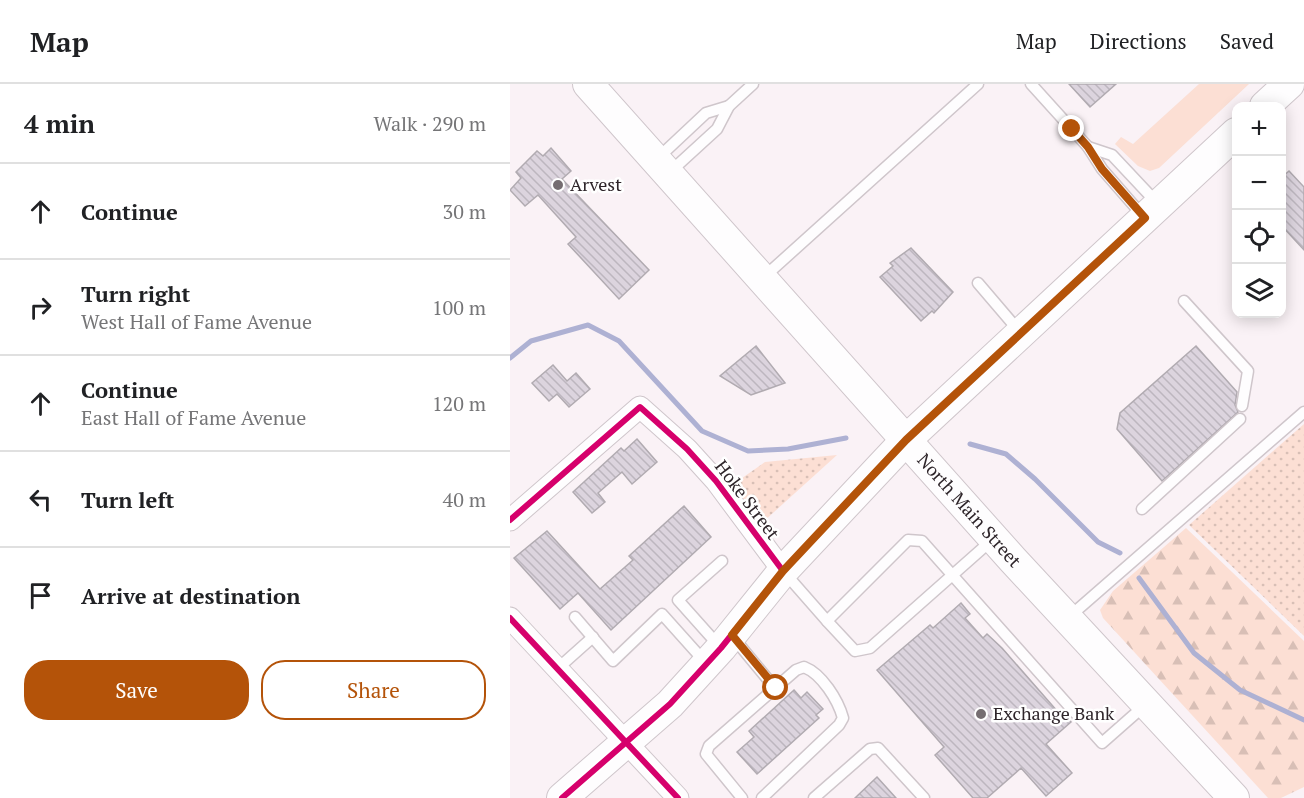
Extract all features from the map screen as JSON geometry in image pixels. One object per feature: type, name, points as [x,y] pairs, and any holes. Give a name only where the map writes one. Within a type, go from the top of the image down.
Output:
[{"type":"main road","name":"North Main Street","points":[[588,84],[994,538],[1234,798]]},
{"type":"main road","points":[[1269,102],[1289,84]]},
{"type":"main road","points":[[562,798],[670,704],[720,649],[783,571],[906,440],[1232,137]]},
{"type":"street","name":"Hoke Street","points":[[510,520],[640,407],[687,449],[716,481],[783,571]]},
{"type":"street","points":[[510,618],[556,670],[626,740],[678,798]]},
{"type":"lane","points":[[662,167],[717,129],[729,106],[753,84]]},
{"type":"lane","points":[[762,279],[978,84]]},
{"type":"lane","points":[[1031,84],[1088,147],[1102,169],[1152,212]]},
{"type":"lane","points":[[662,167],[706,113],[729,106]]},
{"type":"lane","points":[[1088,147],[1112,155],[1152,212]]},
{"type":"lane","points":[[978,284],[1022,333]]},
{"type":"lane","points":[[1184,301],[1248,371],[1242,406]]},
{"type":"lane","points":[[1067,618],[1304,412]]},
{"type":"lane","points":[[1142,509],[1240,419]]},
{"type":"lane","points":[[783,571],[855,651],[870,648],[994,538]]},
{"type":"lane","points":[[827,621],[908,540],[922,541],[1102,743],[1147,704]]},
{"type":"lane","points":[[720,649],[678,600],[722,561]]},
{"type":"lane","points":[[575,617],[613,661],[662,614],[720,649],[776,688]]},
{"type":"lane","points":[[556,670],[592,637]]},
{"type":"lane","points":[[742,798],[706,754],[709,746],[796,670],[804,667],[810,669],[832,694],[843,718],[839,725],[762,798]]},
{"type":"lane","points":[[814,798],[870,749],[878,748],[924,798]]},
{"type":"green space","points":[[1199,84],[1249,84],[1159,168],[1150,171],[1138,166],[1115,144],[1121,137],[1133,144]]},
{"type":"green space","points":[[1304,424],[1304,636],[1189,525]]},
{"type":"green space","points":[[837,455],[763,522],[739,495],[735,483],[765,462]]},
{"type":"green space","points":[[1186,528],[1304,641],[1304,787],[1281,798],[1268,798],[1103,618],[1100,610],[1113,591]]},
{"type":"building","points":[[1069,84],[1116,84],[1090,107]]},
{"type":"building","points":[[551,148],[571,171],[562,179],[649,270],[619,299],[568,244],[576,237],[538,195],[525,206],[510,190],[521,178],[516,172],[537,151],[543,156]]},
{"type":"building","points":[[1289,171],[1304,187],[1304,250],[1286,230],[1286,174]]},
{"type":"building","points":[[911,248],[953,292],[934,313],[932,311],[921,321],[880,277],[893,266],[890,263]]},
{"type":"building","points":[[756,346],[785,383],[751,395],[720,376]]},
{"type":"building","points":[[1196,346],[1237,392],[1235,405],[1238,412],[1162,481],[1117,429],[1120,413]]},
{"type":"building","points":[[553,365],[567,381],[576,373],[590,389],[569,407],[557,394],[549,401],[532,383]]},
{"type":"building","points":[[637,439],[657,462],[632,484],[622,472],[598,493],[605,502],[592,513],[573,492],[621,448],[624,451]]},
{"type":"building","points":[[684,506],[711,537],[611,630],[578,593],[560,609],[514,558],[547,531],[600,589],[633,560],[629,556]]},
{"type":"building","name":"Exchange Bank","points":[[961,603],[970,614],[965,618],[983,638],[987,634],[1002,648],[1058,712],[1060,710],[1071,722],[1046,744],[1072,773],[1046,796],[1021,768],[987,798],[973,798],[935,755],[944,747],[877,670],[930,625],[933,628]]},
{"type":"building","points":[[794,690],[801,698],[807,692],[823,709],[816,715],[819,718],[757,774],[737,752],[754,737],[749,731]]},
{"type":"building","points":[[877,777],[896,798],[855,798]]},
{"type":"waterway","points":[[510,358],[531,341],[588,325],[619,341],[702,431],[748,451],[788,449],[846,438]]},
{"type":"waterway","points":[[970,444],[1006,454],[1035,479],[1098,542],[1120,553]]},
{"type":"waterway","points":[[1139,578],[1194,653],[1240,690],[1304,720]]},
{"type":"cycle path","points":[[510,520],[640,407],[687,449],[716,481],[783,571]]},
{"type":"cycle path","points":[[562,798],[670,704],[721,648],[783,571],[906,440]]},
{"type":"cycle path","points":[[510,618],[678,798]]},
{"type":"place","name":"Arvest","points":[[558,185]]},
{"type":"place","name":"Exchange Bank","points":[[981,714]]},
{"type":"route","points":[[776,688],[732,635],[783,571],[906,440],[1145,218],[1102,169],[1088,147],[1072,129]]}]
